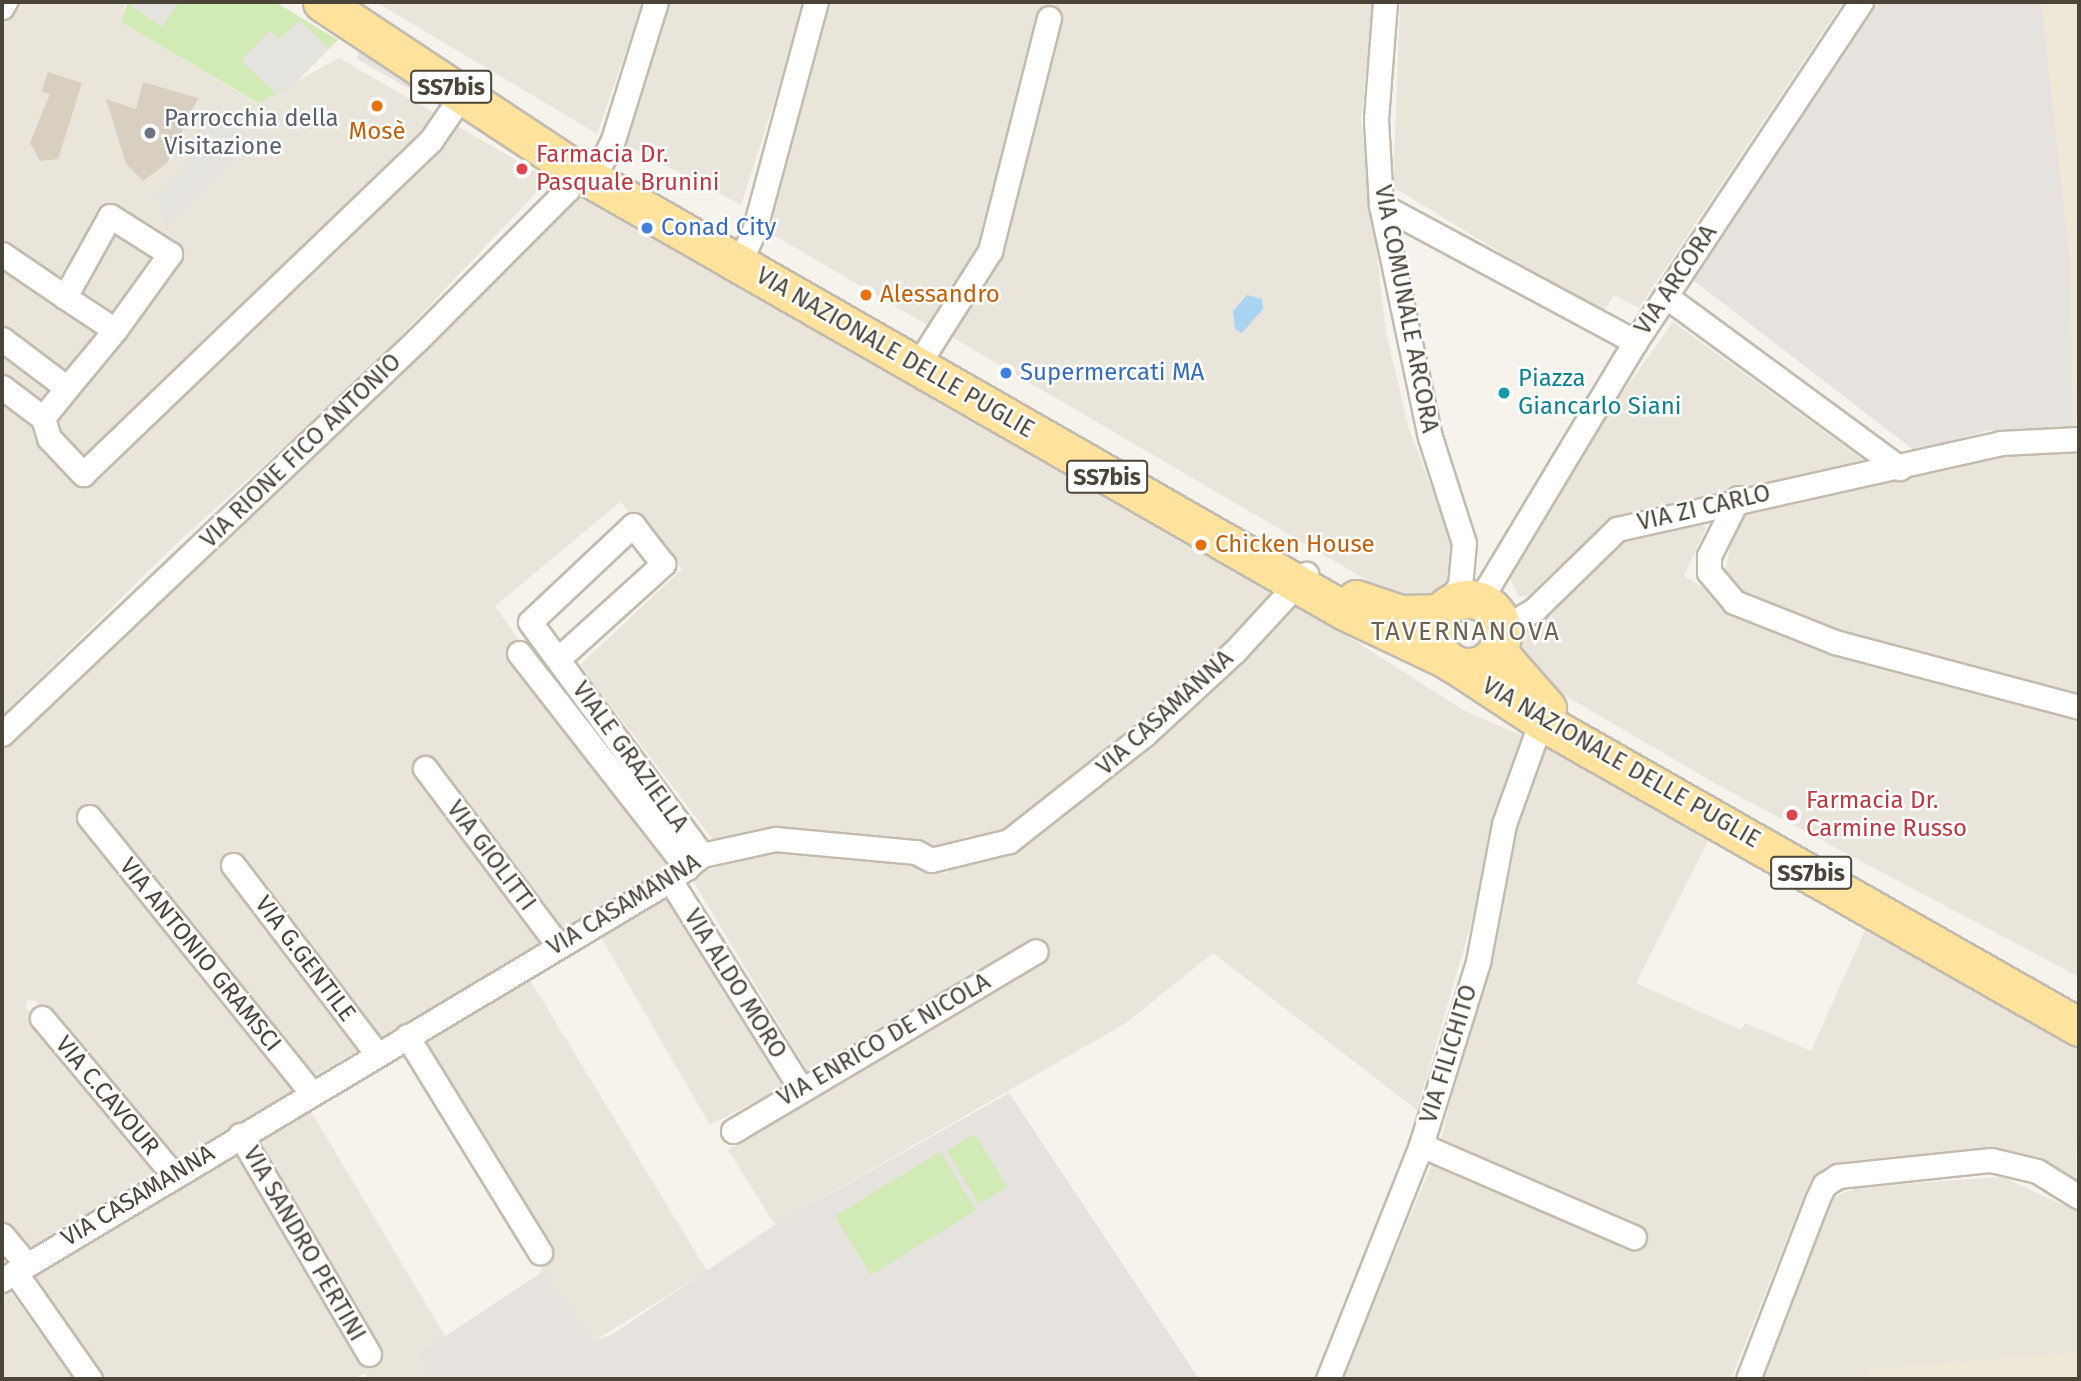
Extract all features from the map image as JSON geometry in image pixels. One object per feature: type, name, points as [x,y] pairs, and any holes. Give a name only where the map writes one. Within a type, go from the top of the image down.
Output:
[{"type":"main road","name":"VIA NAZIONALE DELLE PUGLIE","points":[[322,2],[462,94],[744,253],[1303,578],[1391,637],[1451,662],[2079,1006]]},
{"type":"main road","name":"VIA NAZIONALE DELLE PUGLIE","points":[[359,2],[590,167]]},
{"type":"main road","name":"VIA NAZIONALE DELLE PUGLIE","points":[[1303,578],[1371,608],[1455,607]]},
{"type":"main road","points":[[1455,607],[1495,611],[1500,640],[1479,665],[1451,662],[1435,642],[1455,607]]},
{"type":"main road","name":"VIA NAZIONALE DELLE PUGLIE","points":[[1500,640],[1544,714],[2079,1027]]},
{"type":"street","points":[[2,7],[5,2]]},
{"type":"street","points":[[590,167],[656,2]]},
{"type":"street","points":[[744,253],[816,2]]},
{"type":"street","name":"VIA COMUNALE ARCORA","points":[[1385,2],[1376,120],[1381,205],[1430,437],[1464,543],[1455,607]]},
{"type":"street","name":"VIA ARCORA","points":[[1455,607],[1667,298],[1861,2]]},
{"type":"street","points":[[923,359],[990,251],[1049,18]]},
{"type":"street","points":[[2,387],[43,418],[49,439],[83,474],[431,140],[462,94]]},
{"type":"street","name":"VIA RIONE FICO ANTONIO","points":[[2,734],[417,340],[590,167]]},
{"type":"street","points":[[1381,205],[1635,342]]},
{"type":"street","points":[[43,418],[115,330],[170,254],[110,216],[65,297]]},
{"type":"street","points":[[2,254],[115,330]]},
{"type":"street","points":[[1667,298],[1900,468]]},
{"type":"street","points":[[2,339],[67,388]]},
{"type":"street","name":"VIA ZI CARLO","points":[[1500,640],[1617,529],[1738,498],[1900,468],[2001,443],[2079,439]]},
{"type":"street","points":[[1738,498],[1710,556],[1709,572],[1734,602],[1835,642],[2079,707]]},
{"type":"street","name":"VIALE GRAZIELLA","points":[[558,659],[663,564],[633,525],[530,622],[558,659],[687,868]]},
{"type":"street","name":"VIA CASAMANNA","points":[[14,1272],[173,1174],[687,868],[775,839],[916,852],[931,860],[1009,841],[1145,734],[1303,578]]},
{"type":"street","points":[[519,653],[687,868]]},
{"type":"street","name":"VIA FILICHITO","points":[[1328,1379],[1421,1145],[1478,962],[1504,824],[1544,714]]},
{"type":"street","name":"VIA GIOLITTI","points":[[425,768],[558,945]]},
{"type":"street","name":"VIA ANTONIO GRAMSCI","points":[[89,817],[312,1093]]},
{"type":"street","name":"VIA G.GENTILE","points":[[233,865],[377,1054]]},
{"type":"street","name":"VIA ALDO MORO","points":[[687,868],[800,1087]]},
{"type":"street","name":"VIA ENRICO DE NICOLA","points":[[733,1131],[800,1087],[1036,951]]},
{"type":"street","name":"VIA C.CAVOUR","points":[[42,1017],[173,1174]]},
{"type":"street","points":[[407,1036],[540,1252]]},
{"type":"street","name":"VIA SANDRO PERTINI","points":[[240,1135],[369,1354]]},
{"type":"street","points":[[1421,1145],[1634,1237]]},
{"type":"street","points":[[1748,1379],[1824,1185],[1851,1173],[1992,1160],[2037,1171],[2078,1192]]},
{"type":"street","points":[[2,1235],[14,1272],[90,1379]]},
{"type":"shaded area","points":[[16,2],[125,2],[121,22],[257,103],[339,58],[549,179],[362,377],[177,543],[2,715],[2,24]]},
{"type":"shaded area","points":[[126,2],[179,2],[162,27]]},
{"type":"shaded area","points":[[376,2],[643,2],[597,134]]},
{"type":"shaded area","points":[[660,2],[806,2],[741,205],[617,140]]},
{"type":"shaded area","points":[[827,2],[1374,2],[1361,119],[1386,333],[1409,429],[1457,555],[1442,597],[1423,613],[950,336],[994,264],[1042,16],[975,261],[934,329],[765,230]]},
{"type":"shaded area","points":[[1400,2],[1843,2],[1639,308],[1614,295],[1602,314],[1393,187]]},
{"type":"shaded area","points":[[1876,2],[2042,2],[2071,269],[2073,436],[2019,437],[1990,430],[1915,451],[1693,280]]},
{"type":"shaded area","points":[[2042,2],[2079,2],[2079,435],[2073,436],[2071,269]]},
{"type":"shaded area","points":[[300,20],[329,48],[294,84],[275,93],[241,60],[270,31],[279,39]]},
{"type":"shaded area","points":[[361,44],[434,91],[429,100],[357,59]]},
{"type":"shaded area","points":[[218,106],[252,141],[167,226],[158,197],[186,169],[191,140]]},
{"type":"shaded area","points":[[576,191],[1279,593],[1176,697],[1002,838],[966,836],[932,855],[717,845],[580,665],[682,569],[620,502],[495,606],[676,864],[308,1080],[84,826],[295,1091],[171,1163],[35,1001],[27,1000],[26,1008],[158,1169],[26,1253],[2,1224],[2,746],[212,552]]},
{"type":"shaded area","points":[[1673,322],[1862,459],[1859,468],[1607,519],[1537,597],[1519,596],[1507,573],[1512,548]]},
{"type":"shaded area","points":[[2013,448],[2079,449],[2079,703],[1747,603],[1724,578],[1737,511],[1926,474]]},
{"type":"shaded area","points":[[1695,518],[1706,528],[1684,576],[1762,623],[2079,713],[2079,977],[1716,784],[1537,679],[1514,648],[1539,610],[1619,532]]},
{"type":"shaded area","points":[[1293,601],[1463,710],[1525,737],[1417,1110],[1213,953],[1126,1023],[775,1225],[728,1150],[1050,952],[1033,940],[809,1074],[690,876],[783,846],[915,858],[945,874],[967,856],[1023,842]]},
{"type":"shaded area","points":[[1553,736],[1716,825],[1636,983],[1741,1030],[1745,1023],[1811,1051],[1867,926],[2079,1045],[2076,1179],[2067,1183],[2004,1153],[1977,1149],[1830,1165],[1813,1176],[1805,1193],[1731,1379],[1342,1379],[1440,1145],[1526,776],[1539,744]]},
{"type":"shaded area","points":[[672,894],[787,1085],[710,1125],[599,934]]},
{"type":"shaded area","points":[[527,975],[707,1271],[594,1341],[542,1272],[535,1253],[550,1243],[422,1038]]},
{"type":"shaded area","points":[[1009,1093],[1199,1379],[433,1379],[418,1354],[542,1272],[594,1341],[613,1334],[773,1226]]},
{"type":"shaded area","points":[[309,1108],[445,1336],[418,1354],[433,1379],[369,1379],[365,1373],[353,1379],[101,1379],[28,1273],[238,1151],[359,1359],[251,1142]]},
{"type":"shaded area","points":[[2002,1177],[2079,1212],[2079,1353],[1871,1370],[1866,1379],[1761,1379],[1834,1197],[1858,1187]]},
{"type":"shaded area","points":[[5,1284],[73,1379],[2,1379]]},
{"type":"shaded area","points":[[2079,1353],[2079,1379],[1866,1379],[1871,1370]]},
{"type":"green space","points":[[127,2],[275,2],[338,40],[294,84],[258,103],[121,22]]},
{"type":"green space","points":[[975,1134],[1007,1187],[979,1204],[947,1151]]},
{"type":"green space","points":[[940,1152],[976,1210],[871,1275],[835,1216]]},
{"type":"water","points":[[1247,295],[1262,299],[1263,309],[1242,333],[1235,329],[1233,311]]},
{"type":"building","points":[[48,72],[82,83],[58,159],[40,161],[30,143],[50,94],[41,92]]},
{"type":"building","name":"Parrocchia della Visitazione","points":[[143,82],[198,98],[167,163],[143,181],[126,164],[106,99],[136,109]]},
{"type":"place","name":"Mosè","points":[[377,106]]},
{"type":"place","name":"Parrocchia della Visitazione","points":[[150,133]]},
{"type":"place","name":"Farmacia Dr. Pasquale Brunini","points":[[522,169]]},
{"type":"place","name":"Conad City","points":[[647,228]]},
{"type":"place","name":"Alessandro","points":[[866,295]]},
{"type":"place","name":"Supermercati MA","points":[[1006,373]]},
{"type":"place","name":"Piazza Giancarlo Siani","points":[[1504,393]]},
{"type":"place","name":"Chicken House","points":[[1201,545]]},
{"type":"place","name":"Farmacia Dr. Carmine Russo","points":[[1792,815]]},
{"type":"district","name":"TAVERNANOVA","points":[[1466,632]]}]
